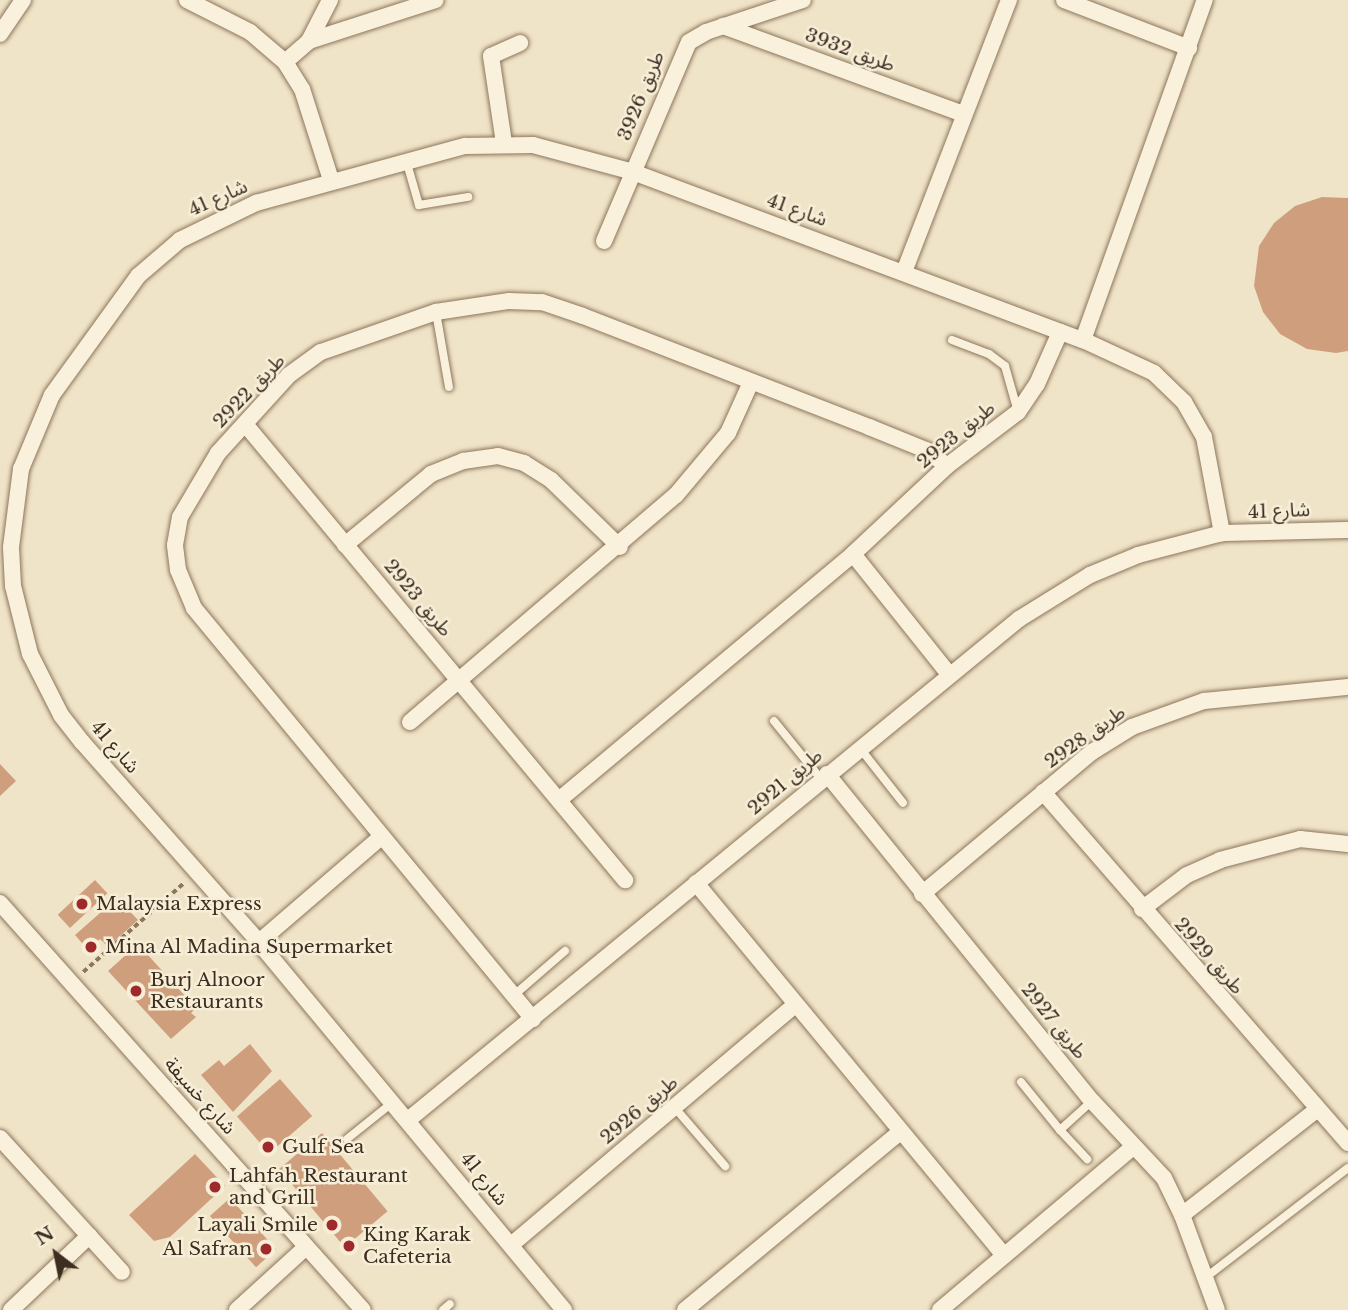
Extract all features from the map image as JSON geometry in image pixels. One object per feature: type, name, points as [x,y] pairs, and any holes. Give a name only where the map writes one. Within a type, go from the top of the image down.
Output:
[{"type":"street","points":[[0,34],[23,0]]},
{"type":"street","points":[[187,0],[250,32],[285,62],[302,89],[331,180]]},
{"type":"street","points":[[285,62],[309,41],[330,0]]},
{"type":"street","points":[[309,41],[436,0]]},
{"type":"street","name":"طريق 3926","points":[[604,241],[683,50],[697,36],[803,0]]},
{"type":"street","points":[[904,272],[962,114],[1009,0]]},
{"type":"street","points":[[1064,0],[1189,48]]},
{"type":"street","points":[[1083,340],[1205,0]]},
{"type":"street","name":"طريق 3932","points":[[723,26],[962,114]]},
{"type":"street","points":[[503,143],[491,56],[520,43]]},
{"type":"street","name":"شارع 41","points":[[564,1310],[259,942],[82,742],[44,685],[23,631],[13,586],[13,507],[21,468],[52,396],[138,276],[204,226],[331,180],[406,160],[503,143],[556,150],[633,172],[904,272],[1083,340],[1154,373],[1184,402],[1204,438],[1222,533],[1348,530]]},
{"type":"street","name":"طريق 2922","points":[[533,1019],[380,838],[194,608],[178,570],[175,545],[180,517],[218,453],[289,375],[321,352],[436,312],[509,301],[542,302],[926,450],[947,466]]},
{"type":"street","name":"طريق 2923","points":[[559,800],[853,554],[947,466],[1018,412],[1037,384],[1059,332]]},
{"type":"street","points":[[410,722],[620,547],[705,464],[728,433],[751,382]]},
{"type":"street","name":"طريق 2923","points":[[245,424],[625,880]]},
{"type":"street","points":[[345,545],[431,474],[463,461],[498,456],[524,463],[551,480],[620,547]]},
{"type":"street","name":"طريق 2921","points":[[408,1120],[948,673],[1019,619],[1090,575],[1138,555],[1222,533]]},
{"type":"street","points":[[853,554],[948,673]]},
{"type":"street","name":"طريق 2928","points":[[922,894],[1043,792],[1112,739],[1176,709],[1223,698],[1348,687]]},
{"type":"street","name":"طريق 2927","points":[[824,777],[1092,1101],[1132,1148],[1164,1178],[1182,1215],[1217,1310]]},
{"type":"street","name":"طريق 2929","points":[[1043,792],[1315,1111],[1348,1143]]},
{"type":"street","points":[[259,942],[380,838]]},
{"type":"street","points":[[1142,909],[1187,875],[1220,860],[1300,839],[1348,844]]},
{"type":"street","points":[[696,883],[794,1006],[1004,1255]]},
{"type":"street","name":"شارع خسيفة","points":[[0,903],[363,1310]]},
{"type":"street","name":"طريق 2926","points":[[511,1245],[794,1006]]},
{"type":"street","points":[[1182,1215],[1315,1111]]},
{"type":"street","points":[[685,1310],[900,1132]]},
{"type":"street","points":[[0,1138],[122,1272]]},
{"type":"street","points":[[940,1310],[1132,1148]]},
{"type":"street","points":[[10,1310],[89,1236]]},
{"type":"street","points":[[237,1310],[306,1247]]},
{"type":"lane","points":[[406,160],[419,205],[468,197]]},
{"type":"lane","points":[[436,312],[449,387]]},
{"type":"lane","points":[[952,340],[989,354],[1005,366],[1018,412]]},
{"type":"lane","points":[[774,721],[824,777]]},
{"type":"lane","points":[[859,747],[904,803]]},
{"type":"lane","points":[[513,996],[565,951]]},
{"type":"lane","points":[[1021,1082],[1059,1130],[1087,1159]]},
{"type":"lane","points":[[1059,1130],[1092,1101]]},
{"type":"lane","points":[[347,1139],[393,1102]]},
{"type":"lane","points":[[675,1108],[725,1166]]},
{"type":"lane","points":[[1205,1278],[1348,1168]]},
{"type":"path","points":[[71,983],[197,872]]},
{"type":"building","points":[[1322,197],[1348,198],[1348,351],[1336,353],[1307,349],[1280,334],[1263,312],[1254,286],[1259,246],[1274,223],[1295,206]]},
{"type":"building","points":[[0,764],[16,781],[0,796]]},
{"type":"building","name":"Malaysia Express","points":[[95,880],[107,893],[70,928],[58,915]]},
{"type":"building","points":[[117,898],[138,920],[108,947],[100,939],[88,950],[75,935]]},
{"type":"building","points":[[138,944],[196,1008],[191,1013],[196,1017],[171,1039],[108,971]]},
{"type":"building","points":[[250,1044],[272,1071],[233,1112],[201,1075],[219,1060],[224,1066]]},
{"type":"building","points":[[280,1079],[312,1116],[269,1153],[237,1116]]},
{"type":"building","points":[[322,1133],[388,1211],[345,1247],[279,1169]]},
{"type":"building","points":[[195,1154],[225,1186],[170,1237],[154,1241],[129,1215]]},
{"type":"building","points":[[230,1198],[276,1249],[256,1267],[210,1216]]},
{"type":"place","name":"Malaysia Express","points":[[82,904]]},
{"type":"place","name":"Mina Al Madina Supermarket","points":[[91,947]]},
{"type":"place","name":"Burj Alnoor Restaurants","points":[[136,991]]},
{"type":"place","name":"Gulf Sea","points":[[268,1147]]},
{"type":"place","name":"Lahfah Restaurant and Grill","points":[[215,1187]]},
{"type":"place","name":"Layali Smile","points":[[332,1225]]},
{"type":"place","name":"King Karak Cafeteria","points":[[349,1246]]},
{"type":"place","name":"Al Safran","points":[[266,1249]]}]
